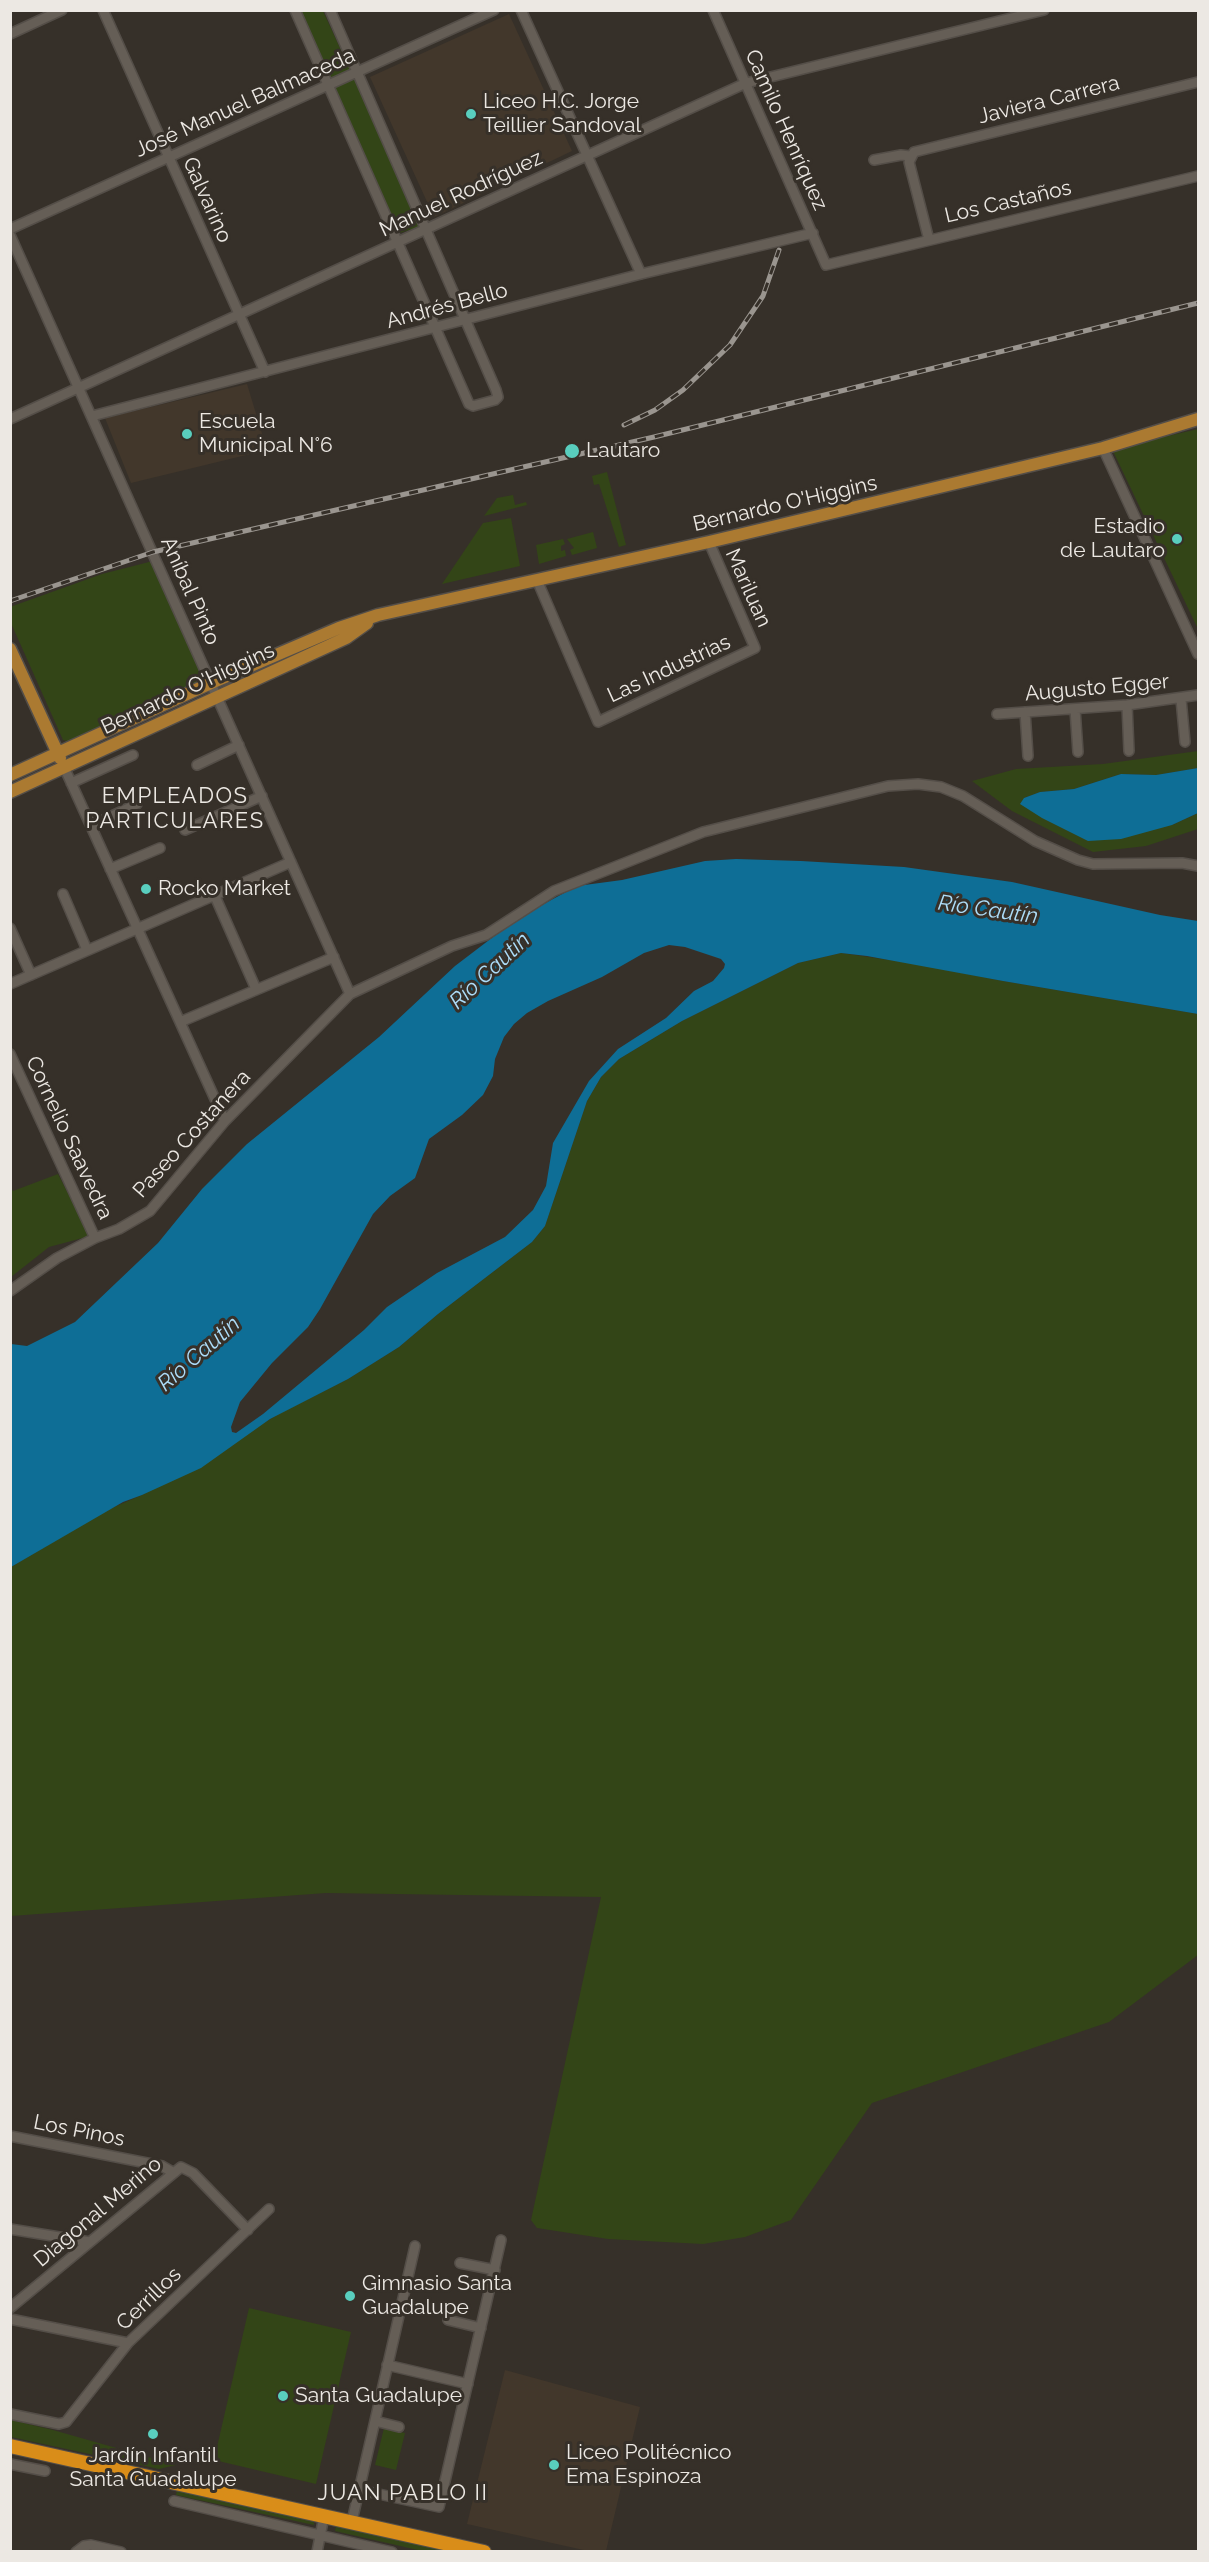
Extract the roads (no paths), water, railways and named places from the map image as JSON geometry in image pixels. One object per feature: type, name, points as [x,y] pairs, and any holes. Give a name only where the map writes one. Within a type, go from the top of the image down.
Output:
[{"type":"highway","points":[[10,2446],[484,2552]]},
{"type":"main road","name":"Bernardo O'Higgins","points":[[10,775],[211,683],[339,628],[378,615],[709,542],[1103,448],[1198,419]]},
{"type":"main road","name":"Bernardo O'Higgins","points":[[10,792],[346,639],[378,615]]},
{"type":"main road","points":[[10,649],[64,767]]},
{"type":"street","points":[[10,34],[62,10]]},
{"type":"street","name":"Galvarino","points":[[103,10],[265,372]]},
{"type":"street","points":[[295,10],[469,404],[473,406],[495,400],[497,394],[466,319],[330,10]]},
{"type":"street","name":"José Manuel Balmaceda","points":[[10,229],[494,10]]},
{"type":"street","points":[[521,10],[641,274]]},
{"type":"street","name":"Camilo Henríquez","points":[[713,10],[826,265]]},
{"type":"street","name":"Manuel Rodríguez","points":[[10,419],[746,82],[1044,10]]},
{"type":"street","name":"Javiera Carrera","points":[[874,160],[901,155],[910,156],[918,150],[1198,82]]},
{"type":"street","points":[[910,156],[909,162],[929,240]]},
{"type":"street","name":"Los Castaños","points":[[826,265],[1198,176]]},
{"type":"street","name":"Andrés Bello","points":[[92,416],[641,274],[813,233]]},
{"type":"street","name":"Aníbal Pinto","points":[[10,235],[350,994]]},
{"type":"street","points":[[1103,448],[1198,654]]},
{"type":"street","name":"Mariluan","points":[[709,542],[755,648]]},
{"type":"street","name":"Las Industrias","points":[[537,580],[598,722],[755,648]]},
{"type":"street","name":"Augusto Egger","points":[[997,714],[1127,705],[1198,695]]},
{"type":"street","points":[[1181,699],[1185,742]]},
{"type":"street","points":[[1127,705],[1129,751]]},
{"type":"street","points":[[1075,709],[1078,752]]},
{"type":"street","points":[[1025,712],[1028,756]]},
{"type":"street","points":[[197,765],[239,745]]},
{"type":"street","points":[[71,783],[133,755]]},
{"type":"street","points":[[64,767],[225,1121]]},
{"type":"street","points":[[350,994],[452,946],[486,935],[554,891],[703,832],[898,784],[929,785],[952,791],[1049,848],[1093,864],[1182,863],[1198,866]]},
{"type":"street","points":[[185,830],[262,796]]},
{"type":"street","points":[[90,826],[137,804]]},
{"type":"street","points":[[110,869],[160,848]]},
{"type":"street","points":[[10,984],[291,862]]},
{"type":"street","points":[[63,894],[87,950]]},
{"type":"street","points":[[214,894],[256,989]]},
{"type":"street","points":[[10,928],[31,975]]},
{"type":"street","points":[[180,1022],[334,957]]},
{"type":"street","name":"Paseo Costanera","points":[[10,1292],[57,1258],[95,1238],[119,1229],[150,1211],[225,1121],[350,994]]},
{"type":"street","name":"Cornelio Saavedra","points":[[10,1054],[95,1238]]},
{"type":"street","name":"Los Pinos","points":[[10,2136],[193,2173],[248,2230]]},
{"type":"street","name":"Diagonal Merino","points":[[10,2308],[177,2170]]},
{"type":"street","name":"Cerrillos","points":[[10,2414],[59,2424],[64,2423],[128,2343],[269,2209]]},
{"type":"street","points":[[10,2229],[90,2242]]},
{"type":"street","points":[[360,2490],[439,2508],[501,2241]]},
{"type":"street","points":[[352,2521],[415,2246]]},
{"type":"street","points":[[460,2263],[495,2270]]},
{"type":"street","points":[[10,2319],[128,2343]]},
{"type":"street","points":[[448,2320],[481,2328]]},
{"type":"street","points":[[387,2366],[468,2384]]},
{"type":"street","points":[[375,2421],[399,2427]]},
{"type":"street","points":[[10,2464],[45,2471]]},
{"type":"street","points":[[174,2501],[392,2552]]},
{"type":"street","points":[[317,2552],[324,2516]]},
{"type":"street","points":[[80,2549],[91,2545],[121,2552]]},
{"type":"water","points":[[1198,768],[1198,813],[1172,825],[1121,839],[1088,841],[1020,804],[1024,798],[1040,792],[1074,789],[1121,774],[1156,775]]},
{"type":"water","name":"Río Cautín","points":[[736,859],[904,867],[1012,882],[1160,915],[1198,921],[1198,1014],[867,956],[841,953],[798,963],[682,1021],[619,1059],[601,1077],[587,1101],[545,1226],[532,1242],[399,1347],[348,1379],[270,1419],[201,1468],[123,1502],[11,1567],[11,1344],[27,1346],[75,1322],[158,1243],[202,1189],[247,1144],[379,1037],[455,966],[518,918],[577,886],[622,880],[705,861]],"holes":[[[669,945],[685,947],[721,959],[725,964],[724,968],[713,981],[694,991],[666,1018],[618,1049],[589,1081],[553,1143],[546,1186],[533,1210],[505,1237],[437,1273],[387,1307],[364,1330],[263,1414],[236,1433],[232,1432],[231,1427],[240,1402],[272,1363],[308,1327],[373,1214],[390,1196],[415,1178],[429,1139],[462,1115],[483,1095],[493,1076],[495,1059],[504,1037],[514,1024],[527,1013],[548,1001],[602,977],[644,953]]]},
{"type":"railway","points":[[624,425],[655,410],[683,390],[730,345],[763,296],[779,250]]},
{"type":"railway","points":[[10,601],[153,552],[654,437],[1198,303]]},
{"type":"place","name":"Liceo H.C. Jorge Teillier Sandoval","points":[[471,114]]},
{"type":"place","name":"Escuela Municipal N°6","points":[[187,434]]},
{"type":"place","name":"Lautaro","points":[[572,451]]},
{"type":"place","name":"Estadio de Lautaro","points":[[1177,539]]},
{"type":"place","name":"Rocko Market","points":[[146,889]]},
{"type":"place","name":"Gimnasio Santa Guadalupe","points":[[350,2296]]},
{"type":"place","name":"Santa Guadalupe","points":[[283,2396]]},
{"type":"place","name":"Jardín Infantil Santa Guadalupe","points":[[153,2434]]},
{"type":"place","name":"Liceo Politécnico Ema Espinoza","points":[[554,2465]]},
{"type":"district","name":"EMPLEADOS PARTICULARES","points":[[175,808]]},
{"type":"district","name":"JUAN PABLO II","points":[[403,2493]]}]
